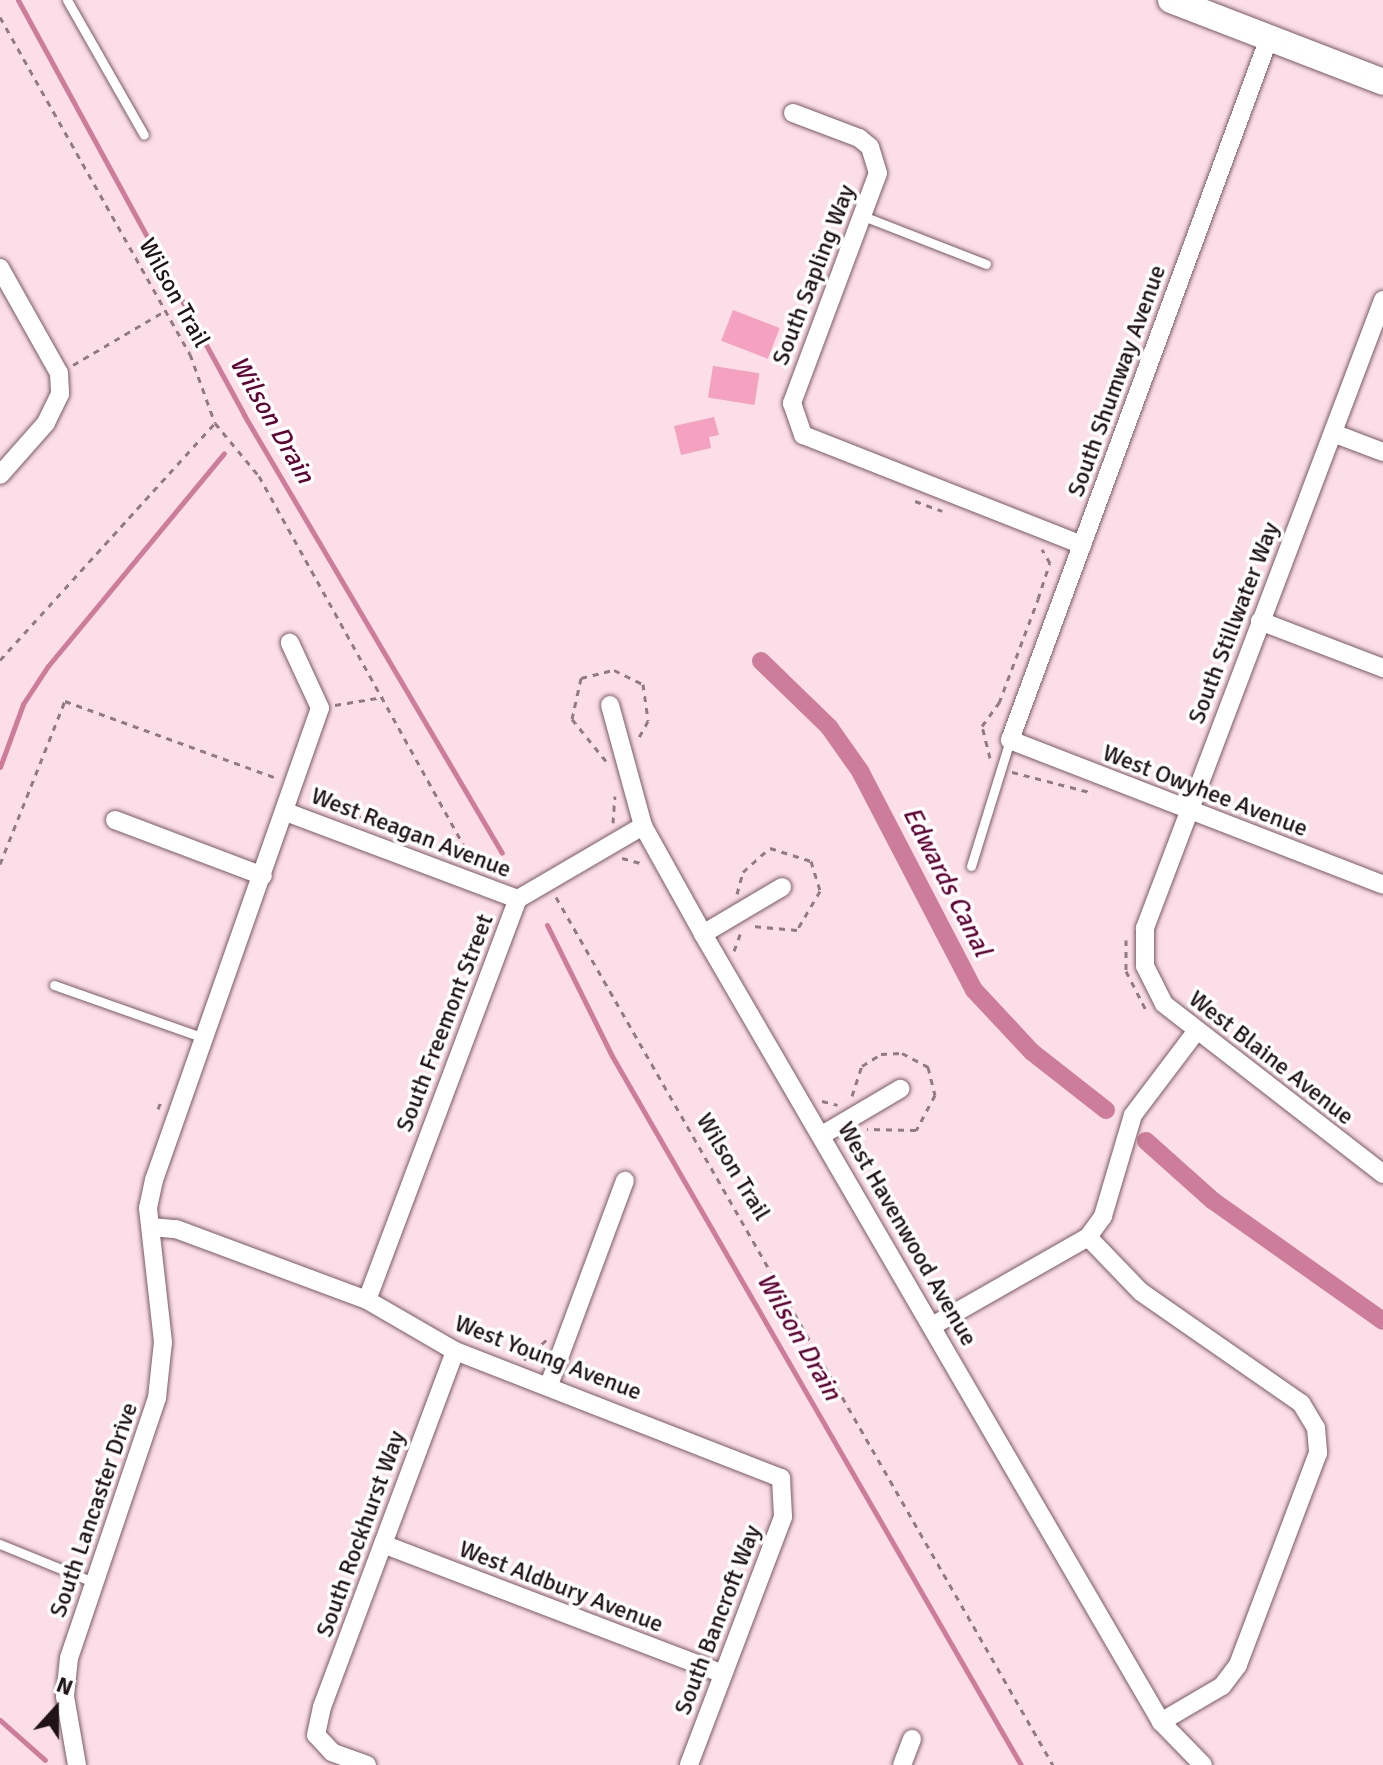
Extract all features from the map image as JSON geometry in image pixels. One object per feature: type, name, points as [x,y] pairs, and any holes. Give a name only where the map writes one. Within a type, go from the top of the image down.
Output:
[{"type":"main road","points":[[1171,0],[1383,82]]},
{"type":"street","name":"South Shumway Avenue","points":[[1010,740],[1269,38]]},
{"type":"street","name":"South Sapling Way","points":[[793,113],[870,147],[878,173],[792,403],[794,421],[803,435],[1082,545]]},
{"type":"street","points":[[0,268],[59,373],[60,394],[46,423],[0,475]]},
{"type":"street","name":"South Stillwater Way","points":[[1145,966],[1145,928],[1383,300]]},
{"type":"street","points":[[1333,433],[1383,452]]},
{"type":"street","points":[[1260,621],[1383,668]]},
{"type":"street","points":[[290,643],[320,708]]},
{"type":"street","name":"West Havenwood Avenue","points":[[610,705],[643,826],[703,934],[1161,1722],[1203,1765]]},
{"type":"street","name":"South Lancaster Drive","points":[[77,1765],[65,1696],[93,1582],[157,1398],[163,1342],[151,1227],[154,1180],[202,1037],[286,812],[320,708]]},
{"type":"street","name":"West Owyhee Avenue","points":[[1010,740],[1383,885]]},
{"type":"street","name":"West Reagan Avenue","points":[[286,812],[518,899]]},
{"type":"street","points":[[115,820],[263,876]]},
{"type":"street","name":"South Freemont Street","points":[[367,1300],[518,899],[547,892],[643,826]]},
{"type":"street","points":[[703,934],[782,887]]},
{"type":"street","name":"West Blaine Avenue","points":[[1145,966],[1164,1004],[1195,1033],[1383,1174]]},
{"type":"street","points":[[932,1326],[1088,1237],[1103,1216],[1133,1115],[1195,1033]]},
{"type":"street","points":[[822,1135],[900,1089]]},
{"type":"street","points":[[549,1385],[625,1181]]},
{"type":"street","name":"West Young Avenue","points":[[151,1227],[176,1229],[367,1300],[455,1351],[761,1466],[787,1491]]},
{"type":"street","points":[[1088,1237],[1141,1292],[1301,1403],[1316,1428],[1318,1453],[1238,1665],[1222,1686],[1161,1722]]},
{"type":"street","name":"South Rockhurst Way","points":[[367,1765],[332,1752],[316,1735],[455,1351]]},
{"type":"street","name":"South Bancroft Way","points":[[689,1765],[787,1491]]},
{"type":"street","name":"West Aldbury Avenue","points":[[383,1544],[723,1674]]},
{"type":"street","points":[[902,1765],[912,1739]]},
{"type":"lane","points":[[67,0],[144,135]]},
{"type":"lane","points":[[863,216],[986,264]]},
{"type":"lane","points":[[971,866],[1006,771],[1010,740]]},
{"type":"lane","points":[[54,985],[202,1037]]},
{"type":"lane","points":[[0,1544],[93,1582]]},
{"type":"path","name":"Wilson Trail","points":[[0,17],[163,312],[190,354],[215,423],[259,476],[470,857]]},
{"type":"path","points":[[59,373],[163,312]]},
{"type":"path","points":[[0,660],[215,423]]},
{"type":"path","points":[[915,501],[953,515]]},
{"type":"path","points":[[1032,543],[1050,563],[999,703],[982,726],[985,752],[1006,771],[1100,795]]},
{"type":"path","points":[[610,774],[572,719],[581,678],[614,670],[643,684],[648,721],[636,748]]},
{"type":"path","points":[[320,708],[383,697]]},
{"type":"path","points":[[0,864],[65,701],[280,780]]},
{"type":"path","points":[[600,832],[617,812],[614,789]]},
{"type":"path","points":[[311,796],[413,839]]},
{"type":"path","points":[[725,905],[737,897],[743,872],[770,848],[811,861],[820,891],[811,914],[797,930],[746,925],[733,952],[741,965]]},
{"type":"path","points":[[452,856],[470,857],[496,874]]},
{"type":"path","points":[[462,878],[470,857]]},
{"type":"path","points":[[611,862],[632,858],[645,868]]},
{"type":"path","points":[[547,892],[567,889]]},
{"type":"path","name":"Wilson Trail","points":[[547,892],[1053,1765]]},
{"type":"path","points":[[1129,926],[1126,971],[1153,1019]]},
{"type":"path","points":[[812,1090],[825,1103],[850,1102],[862,1066],[881,1054],[902,1053],[928,1067],[935,1095],[916,1130],[866,1129],[854,1135],[853,1159]]},
{"type":"path","points":[[512,1357],[535,1355],[551,1328]]},
{"type":"building","points":[[733,310],[780,328],[768,359],[721,341]]},
{"type":"building","points":[[713,366],[759,373],[754,405],[708,398]]},
{"type":"building","points":[[714,417],[719,435],[709,437],[711,448],[681,455],[674,426]]},
{"type":"waterway","name":"Wilson Drain","points":[[18,0],[244,415],[502,853]]},
{"type":"waterway","points":[[0,767],[23,704],[48,666],[224,453]]},
{"type":"waterway","name":"Edwards Canal","points":[[761,661],[829,727],[860,771],[974,990],[1032,1052],[1106,1110]]},
{"type":"waterway","name":"Wilson Drain","points":[[547,925],[612,1056],[1021,1765]]},
{"type":"waterway","name":"Edwards Canal","points":[[1146,1141],[1212,1200],[1383,1321]]},
{"type":"waterway","points":[[0,1720],[45,1760]]}]
